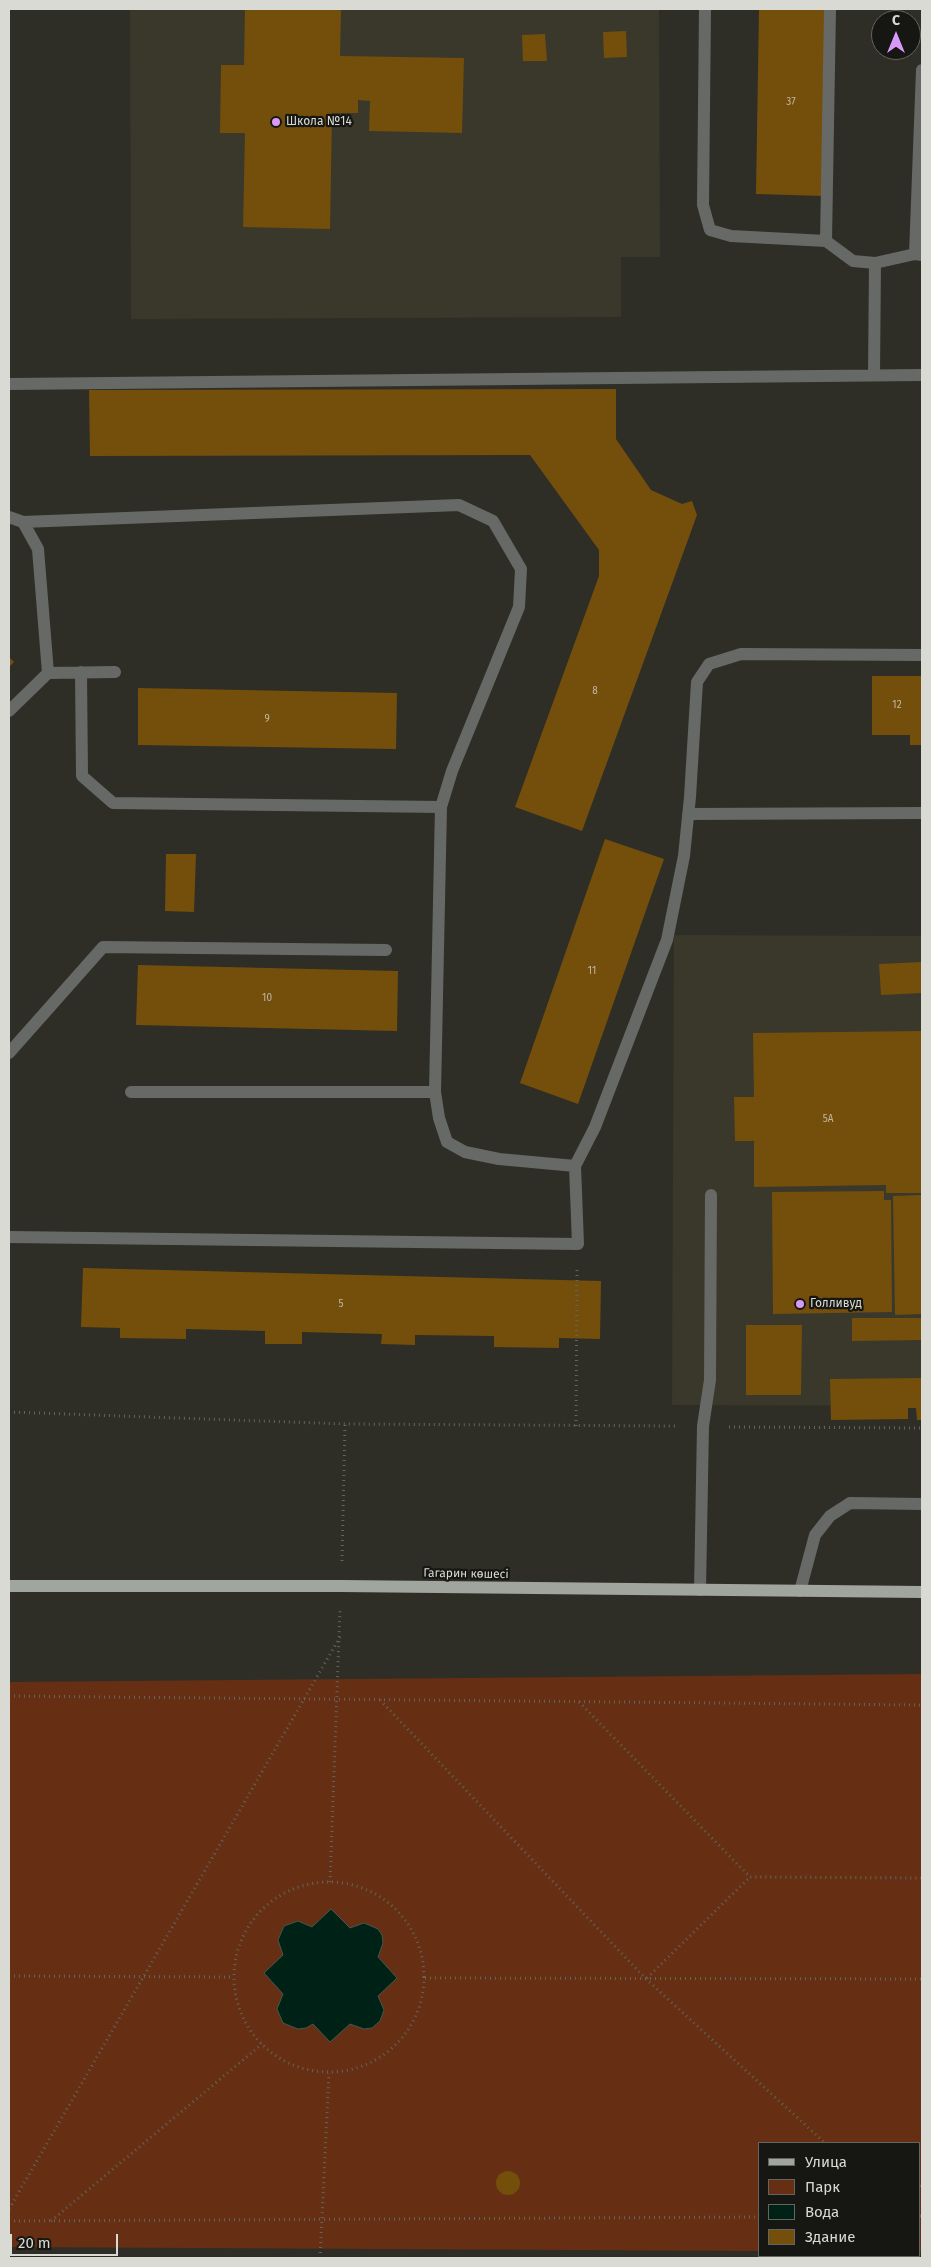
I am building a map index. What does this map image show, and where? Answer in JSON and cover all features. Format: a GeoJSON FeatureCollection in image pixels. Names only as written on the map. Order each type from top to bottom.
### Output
{"type":"FeatureCollection","features":[{"type":"Feature","properties":{"kind":"main road","name":"Гагарин көшесі"},"geometry":{"type":"LineString","coordinates":[[9,1586],[341,1586],[922,1592]]}},
{"type":"Feature","properties":{"kind":"street"},"geometry":{"type":"LineString","coordinates":[[705,9],[703,205],[710,230],[731,236],[826,240],[853,261],[875,263],[919,254],[922,70]]}},
{"type":"Feature","properties":{"kind":"street"},"geometry":{"type":"LineString","coordinates":[[826,240],[830,9]]}},
{"type":"Feature","properties":{"kind":"street"},"geometry":{"type":"LineString","coordinates":[[874,375],[875,263]]}},
{"type":"Feature","properties":{"kind":"street"},"geometry":{"type":"LineString","coordinates":[[9,384],[922,375]]}},
{"type":"Feature","properties":{"kind":"street"},"geometry":{"type":"LineString","coordinates":[[9,517],[23,522],[460,505],[493,520],[521,569],[519,608],[452,770],[441,807],[435,1092],[439,1118],[447,1142],[465,1152],[499,1159],[575,1166]]}},
{"type":"Feature","properties":{"kind":"street"},"geometry":{"type":"LineString","coordinates":[[23,522],[38,549],[48,673]]}},
{"type":"Feature","properties":{"kind":"street"},"geometry":{"type":"LineString","coordinates":[[9,1237],[578,1244],[575,1166],[595,1127],[667,940],[684,856],[697,682],[709,664],[741,654],[922,655]]}},
{"type":"Feature","properties":{"kind":"street"},"geometry":{"type":"LineString","coordinates":[[81,672],[82,776],[113,803],[441,807]]}},
{"type":"Feature","properties":{"kind":"street"},"geometry":{"type":"LineString","coordinates":[[9,710],[48,673],[114,672]]}},
{"type":"Feature","properties":{"kind":"street"},"geometry":{"type":"LineString","coordinates":[[688,814],[922,813]]}},
{"type":"Feature","properties":{"kind":"street"},"geometry":{"type":"LineString","coordinates":[[9,1053],[103,947],[386,950]]}},
{"type":"Feature","properties":{"kind":"street"},"geometry":{"type":"LineString","coordinates":[[131,1092],[435,1092]]}},
{"type":"Feature","properties":{"kind":"street"},"geometry":{"type":"LineString","coordinates":[[700,1590],[703,1426],[710,1380],[712,1195]]}},
{"type":"Feature","properties":{"kind":"street"},"geometry":{"type":"LineString","coordinates":[[800,1591],[815,1536],[830,1516],[850,1503],[922,1504]]}},
{"type":"Feature","properties":{"kind":"path"},"geometry":{"type":"LineString","coordinates":[[576,1426],[578,1244]]}},
{"type":"Feature","properties":{"kind":"path"},"geometry":{"type":"LineString","coordinates":[[9,1412],[346,1424],[922,1428]]}},
{"type":"Feature","properties":{"kind":"path"},"geometry":{"type":"LineString","coordinates":[[330,1882],[346,1424]]}},
{"type":"Feature","properties":{"kind":"path"},"geometry":{"type":"LineString","coordinates":[[9,2209],[340,1637]]}},
{"type":"Feature","properties":{"kind":"path"},"geometry":{"type":"LineString","coordinates":[[9,1696],[922,1705]]}},
{"type":"Feature","properties":{"kind":"path"},"geometry":{"type":"LineString","coordinates":[[379,1700],[646,1978],[824,2142]]}},
{"type":"Feature","properties":{"kind":"path"},"geometry":{"type":"LineString","coordinates":[[578,1702],[750,1877]]}},
{"type":"Feature","properties":{"kind":"path"},"geometry":{"type":"LineString","coordinates":[[646,1978],[750,1877],[922,1878]]}},
{"type":"Feature","properties":{"kind":"path"},"geometry":{"type":"LineString","coordinates":[[330,1882],[366,1890],[397,1910],[409,1925],[417,1941],[423,1959],[425,1978],[423,1996],[417,2014],[409,2031],[396,2045],[366,2066],[348,2071],[329,2073],[292,2065],[276,2056],[262,2044],[241,2013],[234,1977],[236,1958],[242,1941],[250,1924],[262,1910],[293,1889],[311,1884],[330,1882]]}},
{"type":"Feature","properties":{"kind":"path"},"geometry":{"type":"LineString","coordinates":[[9,1976],[234,1977]]}},
{"type":"Feature","properties":{"kind":"path"},"geometry":{"type":"LineString","coordinates":[[425,1978],[922,1979]]}},
{"type":"Feature","properties":{"kind":"path"},"geometry":{"type":"LineString","coordinates":[[50,2221],[262,2044]]}},
{"type":"Feature","properties":{"kind":"path"},"geometry":{"type":"LineString","coordinates":[[320,2258],[329,2073]]}},
{"type":"Feature","properties":{"kind":"path"},"geometry":{"type":"LineString","coordinates":[[9,2221],[758,2217]]}},
{"type":"Feature","properties":{"kind":"shaded area"},"geometry":{"type":"Polygon","coordinates":[[[130,9],[659,9],[660,257],[621,257],[621,317],[131,319],[130,9]]]}},
{"type":"Feature","properties":{"kind":"shaded area"},"geometry":{"type":"Polygon","coordinates":[[[674,935],[922,936],[922,1406],[672,1405],[674,935]]]}},
{"type":"Feature","properties":{"kind":"green space"},"geometry":{"type":"Polygon","coordinates":[[[922,1674],[922,2252],[921,2142],[758,2142],[758,2251],[9,2247],[9,1682],[922,1674]]]}},
{"type":"Feature","properties":{"kind":"water"},"geometry":{"type":"Polygon","coordinates":[[[331,1909],[350,1928],[364,1923],[378,1929],[382,1935],[383,1943],[378,1957],[397,1978],[378,1996],[384,2010],[380,2021],[372,2028],[364,2029],[350,2024],[330,2042],[313,2024],[306,2028],[298,2029],[283,2023],[277,2009],[283,1994],[264,1973],[283,1955],[278,1940],[284,1926],[298,1921],[312,1927],[331,1909]]]}},
{"type":"Feature","properties":{"kind":"building","name":"Школа №14"},"geometry":{"type":"Polygon","coordinates":[[[245,9],[341,9],[340,56],[464,58],[462,133],[369,131],[370,101],[358,100],[358,113],[332,113],[330,229],[243,227],[245,133],[220,133],[221,65],[244,65],[245,9]]]}},
{"type":"Feature","properties":{"kind":"building"},"geometry":{"type":"Polygon","coordinates":[[[759,9],[825,9],[823,196],[756,194],[759,9]]]}},
{"type":"Feature","properties":{"kind":"building"},"geometry":{"type":"Polygon","coordinates":[[[626,31],[627,57],[604,58],[603,32],[626,31]]]}},
{"type":"Feature","properties":{"kind":"building"},"geometry":{"type":"Polygon","coordinates":[[[545,34],[547,61],[523,61],[522,35],[545,34]]]}},
{"type":"Feature","properties":{"kind":"building"},"geometry":{"type":"Polygon","coordinates":[[[616,389],[616,439],[651,490],[682,504],[692,501],[697,515],[582,831],[515,807],[599,576],[599,550],[530,455],[90,456],[89,390],[616,389]]]}},
{"type":"Feature","properties":{"kind":"building"},"geometry":{"type":"Polygon","coordinates":[[[9,657],[14,662],[9,667],[9,657]]]}},
{"type":"Feature","properties":{"kind":"building"},"geometry":{"type":"Polygon","coordinates":[[[872,676],[922,676],[922,745],[910,745],[910,735],[872,735],[872,676]]]}},
{"type":"Feature","properties":{"kind":"building"},"geometry":{"type":"Polygon","coordinates":[[[138,688],[397,693],[396,749],[138,745],[138,688]]]}},
{"type":"Feature","properties":{"kind":"building"},"geometry":{"type":"Polygon","coordinates":[[[605,839],[664,859],[578,1104],[520,1083],[605,839]]]}},
{"type":"Feature","properties":{"kind":"building"},"geometry":{"type":"Polygon","coordinates":[[[166,854],[196,854],[194,912],[165,911],[166,854]]]}},
{"type":"Feature","properties":{"kind":"building"},"geometry":{"type":"Polygon","coordinates":[[[922,962],[922,993],[881,995],[879,964],[922,962]]]}},
{"type":"Feature","properties":{"kind":"building"},"geometry":{"type":"Polygon","coordinates":[[[138,965],[398,971],[397,1031],[136,1025],[138,965]]]}},
{"type":"Feature","properties":{"kind":"building"},"geometry":{"type":"Polygon","coordinates":[[[922,1031],[922,1193],[886,1193],[886,1185],[754,1187],[754,1141],[735,1141],[734,1097],[754,1097],[753,1033],[922,1031]]]}},
{"type":"Feature","properties":{"kind":"building"},"geometry":{"type":"Polygon","coordinates":[[[884,1191],[884,1200],[891,1200],[892,1312],[773,1314],[772,1192],[884,1191]]]}},
{"type":"Feature","properties":{"kind":"building"},"geometry":{"type":"Polygon","coordinates":[[[922,1195],[922,1314],[895,1315],[893,1196],[922,1195]]]}},
{"type":"Feature","properties":{"kind":"building"},"geometry":{"type":"Polygon","coordinates":[[[83,1268],[601,1281],[600,1339],[559,1338],[559,1348],[494,1347],[494,1336],[415,1335],[415,1345],[381,1344],[382,1334],[302,1332],[302,1344],[265,1344],[265,1331],[186,1329],[186,1339],[120,1338],[120,1328],[81,1327],[83,1268]]]}},
{"type":"Feature","properties":{"kind":"building"},"geometry":{"type":"Polygon","coordinates":[[[852,1318],[922,1318],[922,1340],[852,1341],[852,1318]]]}},
{"type":"Feature","properties":{"kind":"building"},"geometry":{"type":"Polygon","coordinates":[[[746,1325],[802,1325],[801,1395],[746,1395],[746,1325]]]}},
{"type":"Feature","properties":{"kind":"building"},"geometry":{"type":"Polygon","coordinates":[[[922,1378],[922,1420],[917,1420],[916,1408],[908,1408],[908,1419],[831,1420],[830,1379],[922,1378]]]}},
{"type":"Feature","properties":{"kind":"building"},"geometry":{"type":"Polygon","coordinates":[[[508,2171],[513,2172],[519,2178],[519,2188],[513,2194],[508,2195],[503,2194],[497,2188],[496,2183],[497,2178],[503,2172],[508,2171]]]}},
{"type":"Feature","properties":{"kind":"place","name":"Школа №14"},"geometry":{"type":"Point","coordinates":[276,122]}},
{"type":"Feature","properties":{"kind":"place","name":"Голливуд"},"geometry":{"type":"Point","coordinates":[800,1304]}}]}
